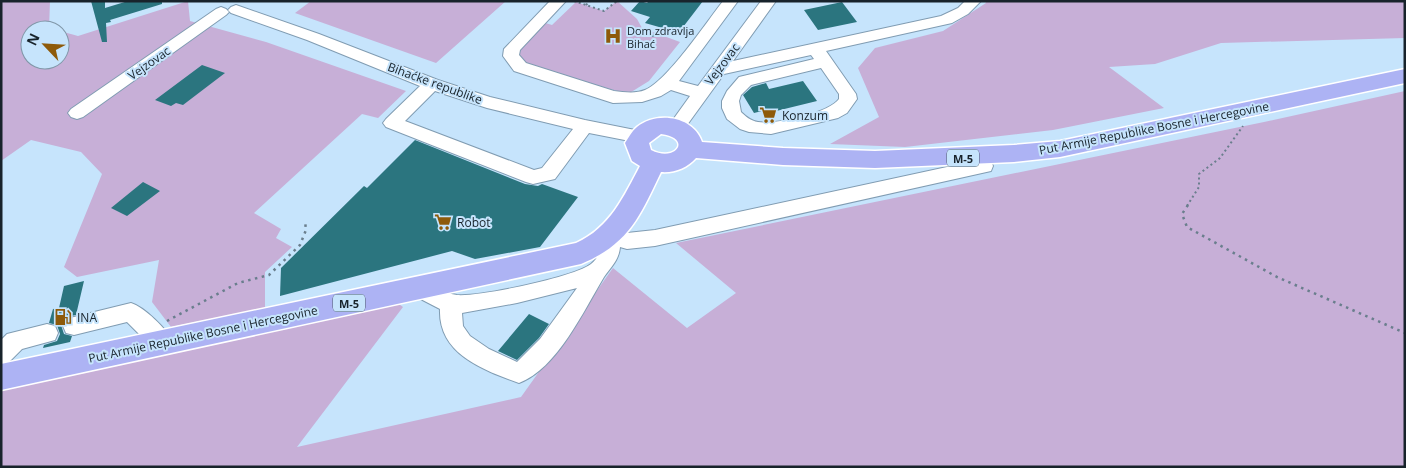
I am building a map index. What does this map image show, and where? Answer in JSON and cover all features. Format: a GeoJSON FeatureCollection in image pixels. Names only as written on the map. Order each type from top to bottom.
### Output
{"type":"FeatureCollection","features":[{"type":"Feature","properties":{"kind":"main road","name":"Put Armije Republike Bosne i Hercegovine"},"geometry":{"type":"LineString","coordinates":[[690,149],[835,159],[960,158],[1003,155],[1060,148],[1405,76]]}},
{"type":"Feature","properties":{"kind":"main road"},"geometry":{"type":"LineString","coordinates":[[668,126],[676,128],[689,136],[691,142],[690,149],[681,160],[664,164],[654,163],[641,155],[637,143],[640,137],[652,128],[668,126]]}},
{"type":"Feature","properties":{"kind":"main road","name":"Put Armije Republike Bosne i Hercegovine"},"geometry":{"type":"LineString","coordinates":[[1,377],[156,335],[418,288],[572,256],[595,246],[608,237],[626,214],[654,163]]}},
{"type":"Feature","properties":{"kind":"street"},"geometry":{"type":"LineString","coordinates":[[559,1],[512,49],[511,56],[520,67],[613,97],[626,99],[657,93],[668,83],[731,1]]}},
{"type":"Feature","properties":{"kind":"street","name":"Vejzovac"},"geometry":{"type":"LineString","coordinates":[[676,128],[768,1]]}},
{"type":"Feature","properties":{"kind":"street"},"geometry":{"type":"LineString","coordinates":[[820,55],[847,94],[848,99],[845,104],[835,113],[766,130],[748,126],[734,114],[730,105],[730,98],[738,86],[745,81],[820,55],[946,20],[962,11],[974,1]]}},
{"type":"Feature","properties":{"kind":"street","name":"Vejzovac"},"geometry":{"type":"LineString","coordinates":[[77,113],[227,5]]}},
{"type":"Feature","properties":{"kind":"street","name":"Bihaćke republike"},"geometry":{"type":"LineString","coordinates":[[227,5],[432,84],[506,107],[640,137]]}},
{"type":"Feature","properties":{"kind":"street"},"geometry":{"type":"LineString","coordinates":[[718,70],[820,55]]}},
{"type":"Feature","properties":{"kind":"street"},"geometry":{"type":"LineString","coordinates":[[668,83],[700,93]]}},
{"type":"Feature","properties":{"kind":"street"},"geometry":{"type":"LineString","coordinates":[[432,84],[392,123],[532,177],[548,174],[585,126]]}},
{"type":"Feature","properties":{"kind":"street"},"geometry":{"type":"LineString","coordinates":[[608,237],[627,241],[655,238],[984,166]]}},
{"type":"Feature","properties":{"kind":"street"},"geometry":{"type":"LineString","coordinates":[[418,288],[451,303],[471,304],[579,279],[596,272],[603,265],[610,251],[611,243],[608,237]]}},
{"type":"Feature","properties":{"kind":"street"},"geometry":{"type":"LineString","coordinates":[[451,303],[452,325],[456,335],[464,345],[519,373],[526,370],[538,358],[592,282],[596,272]]}},
{"type":"Feature","properties":{"kind":"street"},"geometry":{"type":"LineString","coordinates":[[74,326],[131,312],[156,335]]}},
{"type":"Feature","properties":{"kind":"street"},"geometry":{"type":"LineString","coordinates":[[1,355],[15,341],[47,333]]}},
{"type":"Feature","properties":{"kind":"path"},"geometry":{"type":"LineString","coordinates":[[574,1],[604,11],[617,1]]}},
{"type":"Feature","properties":{"kind":"path"},"geometry":{"type":"LineString","coordinates":[[586,5],[590,1]]}},
{"type":"Feature","properties":{"kind":"path"},"geometry":{"type":"LineString","coordinates":[[1232,113],[1244,124],[1215,165],[1199,174],[1200,187],[1182,214],[1187,228],[1277,277],[1405,333]]}},
{"type":"Feature","properties":{"kind":"path"},"geometry":{"type":"LineString","coordinates":[[156,335],[238,283],[269,274],[300,245],[306,230],[305,221]]}},
{"type":"Feature","properties":{"kind":"shaded area"},"geometry":{"type":"Polygon","coordinates":[[[1,1],[50,1],[49,20],[20,20],[20,70],[70,70],[70,34],[78,36],[188,1],[190,21],[266,42],[406,91],[378,118],[362,114],[254,213],[281,229],[276,238],[292,247],[265,272],[265,308],[171,327],[152,302],[159,260],[77,277],[64,267],[102,174],[81,152],[31,140],[1,161],[1,1]]]}},
{"type":"Feature","properties":{"kind":"shaded area"},"geometry":{"type":"Polygon","coordinates":[[[311,1],[506,1],[436,63],[295,13],[311,1]]]}},
{"type":"Feature","properties":{"kind":"shaded area"},"geometry":{"type":"Polygon","coordinates":[[[617,1],[637,19],[642,28],[680,42],[649,81],[628,94],[514,62],[512,49],[539,21],[552,25],[576,2],[604,11],[617,1]]]}},
{"type":"Feature","properties":{"kind":"shaded area"},"geometry":{"type":"Polygon","coordinates":[[[985,1],[1405,1],[1405,38],[1221,43],[1155,64],[1109,67],[1164,108],[1053,130],[905,147],[830,144],[879,117],[858,68],[875,48],[943,31],[986,3],[985,1]]]}},
{"type":"Feature","properties":{"kind":"shaded area"},"geometry":{"type":"Polygon","coordinates":[[[1405,91],[1405,467],[1,467],[1,387],[396,302],[403,307],[297,447],[521,397],[613,268],[687,328],[736,293],[676,243],[1264,122],[1405,91]]]}},
{"type":"Feature","properties":{"kind":"building"},"geometry":{"type":"Polygon","coordinates":[[[91,1],[105,1],[105,8],[128,1],[162,1],[162,4],[110,20],[111,22],[106,23],[107,42],[102,42],[91,1]]]}},
{"type":"Feature","properties":{"kind":"building"},"geometry":{"type":"Polygon","coordinates":[[[640,1],[647,3],[649,1],[703,1],[680,31],[651,37],[659,27],[645,23],[650,17],[631,11],[640,1]]]}},
{"type":"Feature","properties":{"kind":"building"},"geometry":{"type":"Polygon","coordinates":[[[842,2],[857,22],[818,30],[804,10],[842,2]]]}},
{"type":"Feature","properties":{"kind":"building"},"geometry":{"type":"Polygon","coordinates":[[[202,65],[225,73],[183,105],[176,103],[171,106],[155,100],[202,65]]]}},
{"type":"Feature","properties":{"kind":"building"},"geometry":{"type":"Polygon","coordinates":[[[803,81],[817,101],[768,113],[766,110],[754,113],[743,95],[752,87],[766,83],[769,89],[803,81]]]}},
{"type":"Feature","properties":{"kind":"building","name":"Robot"},"geometry":{"type":"Polygon","coordinates":[[[415,140],[525,184],[538,186],[542,184],[578,197],[540,247],[475,259],[452,251],[280,296],[281,268],[364,186],[367,188],[415,140]]]}},
{"type":"Feature","properties":{"kind":"building"},"geometry":{"type":"Polygon","coordinates":[[[143,182],[160,191],[127,216],[111,208],[143,182]]]}},
{"type":"Feature","properties":{"kind":"building","name":"INA"},"geometry":{"type":"Polygon","coordinates":[[[84,281],[76,315],[66,317],[61,325],[64,334],[72,336],[70,342],[43,348],[44,345],[57,341],[60,334],[57,325],[49,323],[53,309],[59,308],[64,286],[84,281]]]}},
{"type":"Feature","properties":{"kind":"building"},"geometry":{"type":"Polygon","coordinates":[[[529,314],[549,324],[539,338],[517,360],[498,351],[529,314]]]}},
{"type":"Feature","properties":{"kind":"place","name":"Dom zdravlja Bihać"},"geometry":{"type":"Point","coordinates":[613,36]}},
{"type":"Feature","properties":{"kind":"place","name":"Konzum"},"geometry":{"type":"Point","coordinates":[768,115]}},
{"type":"Feature","properties":{"kind":"place","name":"Robot"},"geometry":{"type":"Point","coordinates":[443,222]}},
{"type":"Feature","properties":{"kind":"place","name":"INA"},"geometry":{"type":"Point","coordinates":[63,317]}}]}
